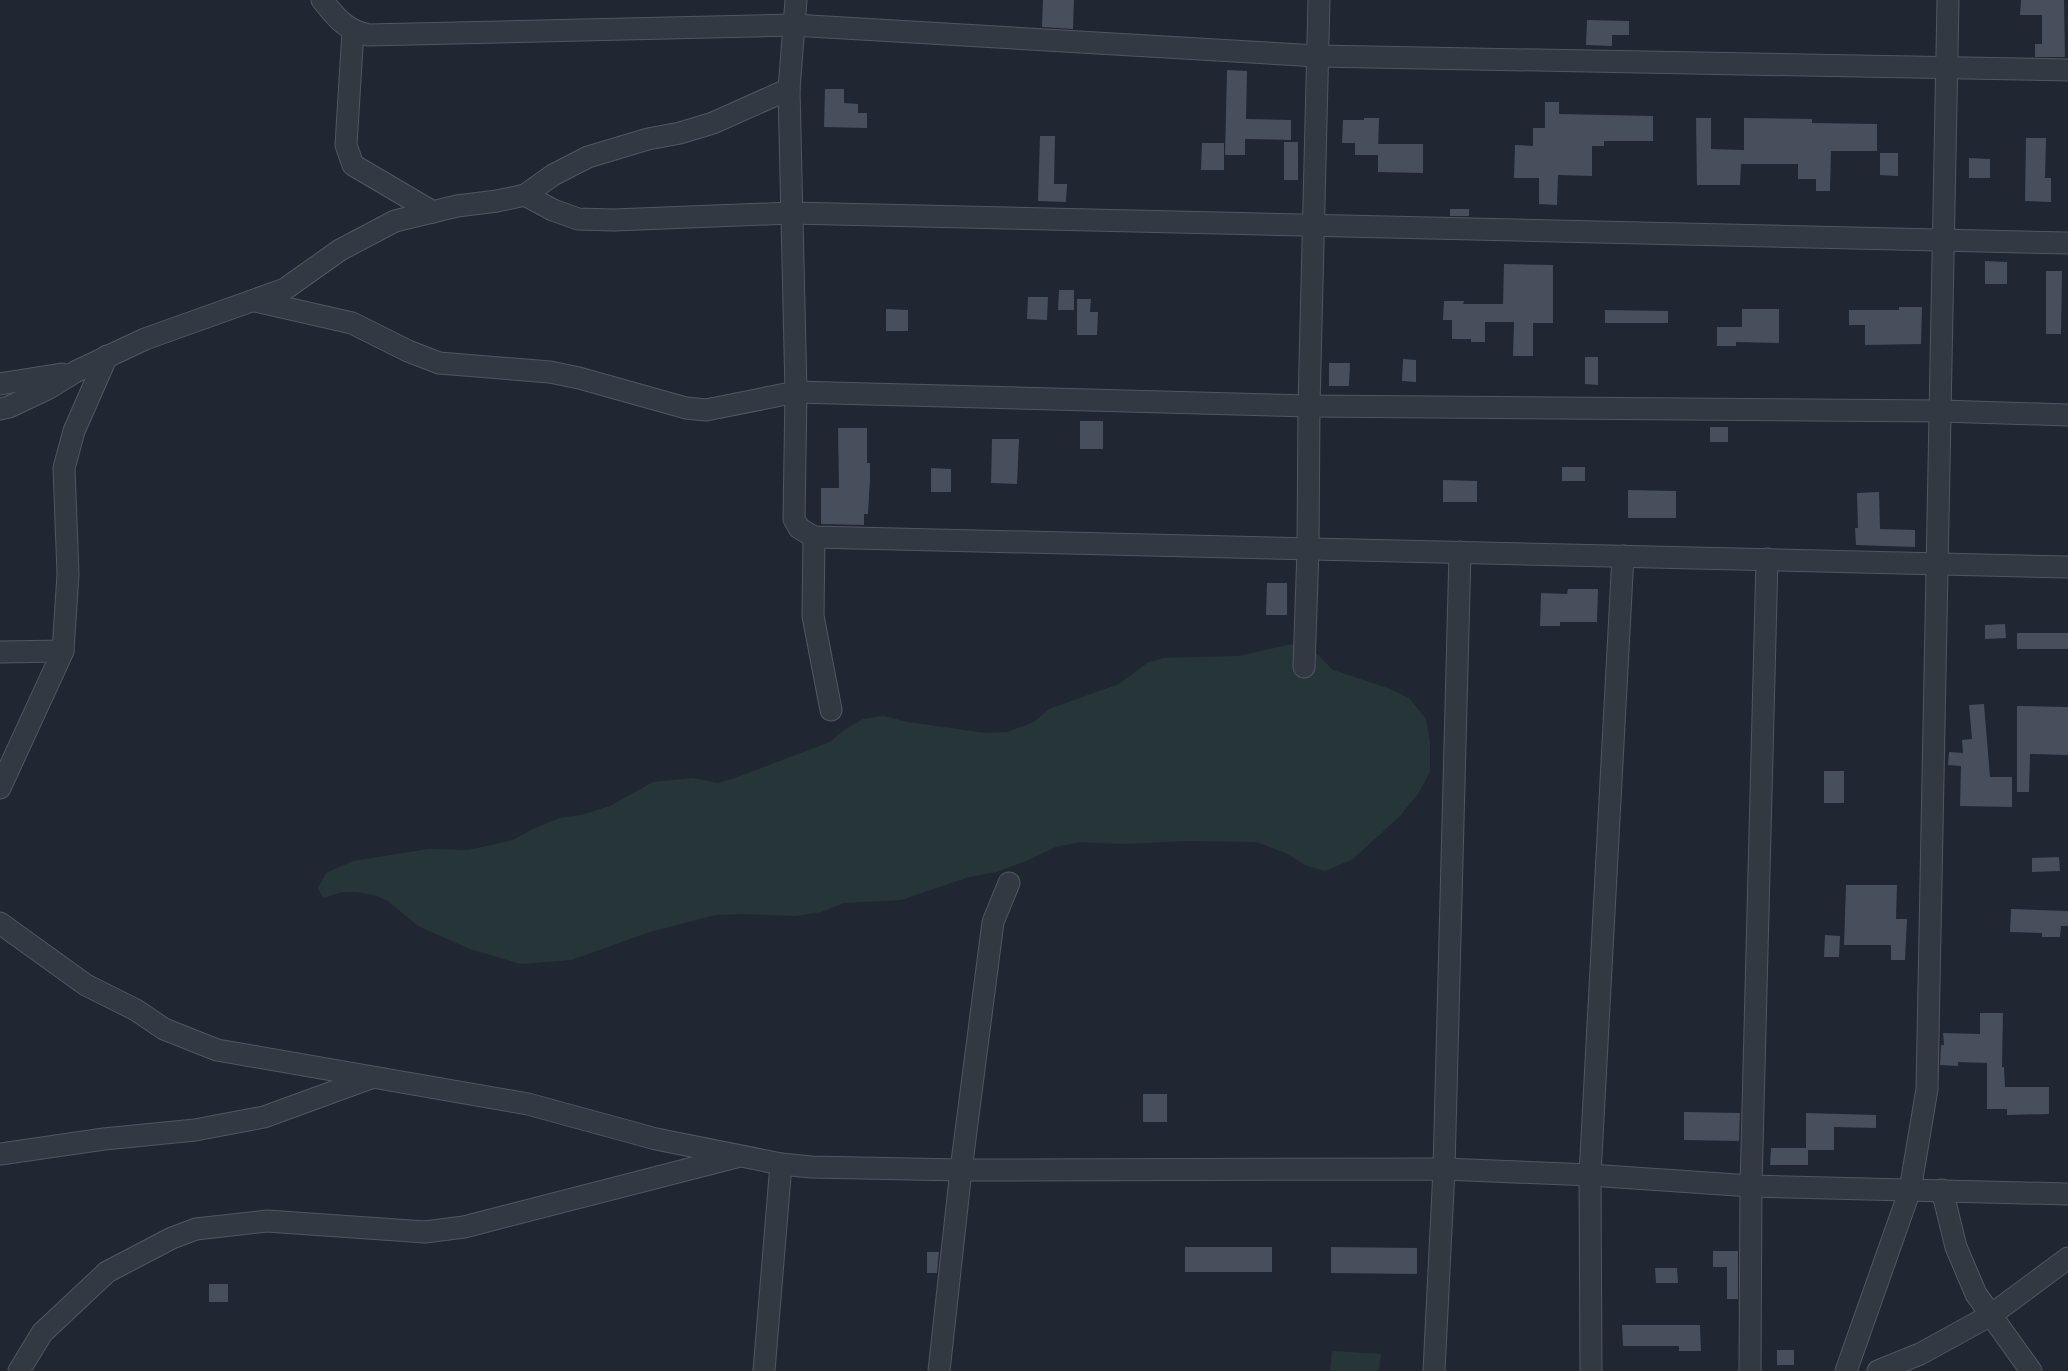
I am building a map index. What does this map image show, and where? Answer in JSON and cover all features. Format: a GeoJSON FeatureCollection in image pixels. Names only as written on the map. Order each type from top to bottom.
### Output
{"type":"FeatureCollection","features":[{"type":"Feature","properties":{"kind":"street"},"geometry":{"type":"LineString","coordinates":[[322,0],[342,23],[353,31],[368,35],[793,25],[1318,56],[2068,70]]}},
{"type":"Feature","properties":{"kind":"street"},"geometry":{"type":"LineString","coordinates":[[796,0],[789,89],[796,392],[794,519],[799,528],[814,537],[2068,567]]}},
{"type":"Feature","properties":{"kind":"street"},"geometry":{"type":"LineString","coordinates":[[1304,667],[1318,0]]}},
{"type":"Feature","properties":{"kind":"street"},"geometry":{"type":"LineString","coordinates":[[1846,1371],[1910,1190],[1928,1089],[1948,0]]}},
{"type":"Feature","properties":{"kind":"street"},"geometry":{"type":"LineString","coordinates":[[353,31],[346,145],[348,155],[353,165],[433,212]]}},
{"type":"Feature","properties":{"kind":"street"},"geometry":{"type":"LineString","coordinates":[[0,409],[49,388],[75,372],[145,339],[285,290],[340,250],[395,221],[525,195],[554,175],[588,157],[713,123],[789,89]]}},
{"type":"Feature","properties":{"kind":"street"},"geometry":{"type":"LineString","coordinates":[[525,195],[578,219],[614,220],[791,213],[2068,243]]}},
{"type":"Feature","properties":{"kind":"street"},"geometry":{"type":"LineString","coordinates":[[255,301],[352,323],[408,351],[439,363],[550,372],[686,408],[706,410],[796,392],[1309,406],[1941,411],[2068,415]]}},
{"type":"Feature","properties":{"kind":"street"},"geometry":{"type":"LineString","coordinates":[[0,788],[63,651],[68,574],[64,468],[74,431],[107,356]]}},
{"type":"Feature","properties":{"kind":"street"},"geometry":{"type":"LineString","coordinates":[[0,384],[75,372]]}},
{"type":"Feature","properties":{"kind":"street"},"geometry":{"type":"LineString","coordinates":[[814,537],[813,616],[831,710]]}},
{"type":"Feature","properties":{"kind":"street"},"geometry":{"type":"LineString","coordinates":[[1434,1371],[1444,1169],[1460,552]]}},
{"type":"Feature","properties":{"kind":"street"},"geometry":{"type":"LineString","coordinates":[[1591,1371],[1590,1174],[1623,556]]}},
{"type":"Feature","properties":{"kind":"street"},"geometry":{"type":"LineString","coordinates":[[1750,1371],[1752,1186],[1767,560]]}},
{"type":"Feature","properties":{"kind":"street"},"geometry":{"type":"LineString","coordinates":[[0,651],[63,651]]}},
{"type":"Feature","properties":{"kind":"street"},"geometry":{"type":"LineString","coordinates":[[939,1371],[961,1170],[993,922],[1001,899],[1010,883]]}},
{"type":"Feature","properties":{"kind":"street"},"geometry":{"type":"LineString","coordinates":[[0,923],[26,944],[86,985],[136,1010],[164,1029],[217,1050],[528,1104],[656,1139],[781,1164],[811,1167],[961,1170],[1444,1169],[1590,1174],[1752,1186],[2068,1194]]}},
{"type":"Feature","properties":{"kind":"street"},"geometry":{"type":"LineString","coordinates":[[0,1154],[104,1139],[195,1130],[264,1117],[374,1077]]}},
{"type":"Feature","properties":{"kind":"street"},"geometry":{"type":"LineString","coordinates":[[20,1371],[42,1333],[106,1272],[172,1238],[196,1229],[267,1221],[425,1232],[508,1216],[742,1156]]}},
{"type":"Feature","properties":{"kind":"street"},"geometry":{"type":"LineString","coordinates":[[764,1371],[781,1164]]}},
{"type":"Feature","properties":{"kind":"street"},"geometry":{"type":"LineString","coordinates":[[1942,1191],[1956,1247],[1976,1294],[2031,1371]]}},
{"type":"Feature","properties":{"kind":"street"},"geometry":{"type":"LineString","coordinates":[[1878,1371],[1920,1354],[1991,1315],[2068,1258]]}},
{"type":"Feature","properties":{"kind":"shaded area"},"geometry":{"type":"Polygon","coordinates":[[[1292,644],[1318,655],[1333,670],[1390,689],[1410,699],[1426,719],[1430,742],[1430,772],[1418,794],[1399,817],[1353,859],[1325,871],[1305,865],[1286,853],[1256,842],[1186,841],[1123,844],[1080,842],[1056,847],[996,872],[969,877],[901,900],[844,903],[821,912],[796,916],[715,915],[650,932],[571,960],[521,964],[470,949],[418,926],[388,901],[377,896],[341,892],[323,898],[318,888],[326,873],[353,861],[429,849],[468,850],[513,840],[560,818],[581,815],[610,806],[653,782],[692,778],[718,783],[735,778],[830,742],[844,730],[863,719],[883,716],[908,722],[985,733],[1007,732],[1034,722],[1049,709],[1119,684],[1147,663],[1163,658],[1239,656],[1292,644]]]}},
{"type":"Feature","properties":{"kind":"shaded area"},"geometry":{"type":"Polygon","coordinates":[[[1332,1351],[1381,1354],[1379,1371],[1330,1371],[1332,1351]]]}},
{"type":"Feature","properties":{"kind":"building"},"geometry":{"type":"Polygon","coordinates":[[[1043,0],[1074,0],[1073,29],[1042,27],[1043,0]]]}},
{"type":"Feature","properties":{"kind":"building"},"geometry":{"type":"Polygon","coordinates":[[[2021,0],[2064,0],[2065,57],[2035,57],[2035,44],[2042,44],[2042,15],[2020,15],[2021,0]]]}},
{"type":"Feature","properties":{"kind":"building"},"geometry":{"type":"Polygon","coordinates":[[[1587,20],[1629,21],[1629,35],[1612,35],[1612,46],[1586,45],[1587,20]]]}},
{"type":"Feature","properties":{"kind":"building"},"geometry":{"type":"Polygon","coordinates":[[[1227,70],[1247,71],[1246,119],[1291,120],[1291,140],[1245,139],[1245,155],[1225,155],[1227,70]]]}},
{"type":"Feature","properties":{"kind":"building"},"geometry":{"type":"Polygon","coordinates":[[[825,89],[844,89],[844,103],[858,104],[858,113],[867,113],[867,128],[824,127],[825,89]]]}},
{"type":"Feature","properties":{"kind":"building"},"geometry":{"type":"Polygon","coordinates":[[[1545,102],[1559,102],[1559,114],[1653,116],[1653,141],[1604,141],[1604,146],[1592,146],[1592,176],[1558,175],[1557,205],[1539,204],[1539,178],[1514,178],[1515,145],[1533,146],[1533,128],[1545,128],[1545,102]]]}},
{"type":"Feature","properties":{"kind":"building"},"geometry":{"type":"Polygon","coordinates":[[[1364,118],[1379,118],[1378,155],[1355,155],[1355,143],[1342,143],[1343,120],[1364,120],[1364,118]]]}},
{"type":"Feature","properties":{"kind":"building"},"geometry":{"type":"Polygon","coordinates":[[[1696,118],[1711,118],[1711,149],[1744,150],[1744,118],[1812,119],[1812,123],[1877,124],[1877,151],[1831,151],[1830,191],[1816,191],[1816,179],[1798,179],[1798,164],[1741,164],[1740,185],[1697,185],[1696,118]]]}},
{"type":"Feature","properties":{"kind":"building"},"geometry":{"type":"Polygon","coordinates":[[[1040,136],[1055,136],[1054,184],[1067,184],[1066,202],[1038,201],[1040,136]]]}},
{"type":"Feature","properties":{"kind":"building"},"geometry":{"type":"Polygon","coordinates":[[[2026,138],[2046,138],[2045,178],[2051,178],[2051,202],[2025,201],[2026,138]]]}},
{"type":"Feature","properties":{"kind":"building"},"geometry":{"type":"Polygon","coordinates":[[[1284,142],[1298,142],[1298,180],[1284,180],[1284,142]]]}},
{"type":"Feature","properties":{"kind":"building"},"geometry":{"type":"Polygon","coordinates":[[[1202,143],[1224,143],[1224,170],[1201,170],[1202,143]]]}},
{"type":"Feature","properties":{"kind":"building"},"geometry":{"type":"Polygon","coordinates":[[[1378,144],[1423,144],[1423,173],[1378,172],[1378,144]]]}},
{"type":"Feature","properties":{"kind":"building"},"geometry":{"type":"Polygon","coordinates":[[[1880,153],[1898,153],[1898,176],[1880,175],[1880,153]]]}},
{"type":"Feature","properties":{"kind":"building"},"geometry":{"type":"Polygon","coordinates":[[[1969,158],[1990,159],[1990,178],[1969,178],[1969,158]]]}},
{"type":"Feature","properties":{"kind":"building"},"geometry":{"type":"Polygon","coordinates":[[[1450,209],[1469,209],[1469,216],[1450,216],[1450,209]]]}},
{"type":"Feature","properties":{"kind":"building"},"geometry":{"type":"Polygon","coordinates":[[[1985,261],[2007,262],[2007,284],[1985,284],[1985,261]]]}},
{"type":"Feature","properties":{"kind":"building"},"geometry":{"type":"Polygon","coordinates":[[[1504,264],[1553,265],[1553,323],[1533,323],[1533,356],[1513,356],[1514,322],[1485,322],[1485,342],[1471,342],[1471,339],[1452,339],[1452,320],[1443,320],[1444,301],[1464,301],[1463,304],[1503,304],[1504,264]]]}},
{"type":"Feature","properties":{"kind":"building"},"geometry":{"type":"Polygon","coordinates":[[[2046,271],[2062,271],[2061,334],[2046,334],[2046,271]]]}},
{"type":"Feature","properties":{"kind":"building"},"geometry":{"type":"Polygon","coordinates":[[[1059,290],[1074,290],[1074,310],[1058,310],[1059,290]]]}},
{"type":"Feature","properties":{"kind":"building"},"geometry":{"type":"Polygon","coordinates":[[[1028,297],[1048,297],[1047,320],[1027,319],[1028,297]]]}},
{"type":"Feature","properties":{"kind":"building"},"geometry":{"type":"Polygon","coordinates":[[[1077,299],[1091,299],[1090,312],[1098,312],[1097,335],[1077,335],[1077,299]]]}},
{"type":"Feature","properties":{"kind":"building"},"geometry":{"type":"Polygon","coordinates":[[[1899,307],[1922,307],[1921,344],[1865,345],[1865,325],[1849,325],[1849,310],[1899,310],[1899,307]]]}},
{"type":"Feature","properties":{"kind":"building"},"geometry":{"type":"Polygon","coordinates":[[[886,309],[908,310],[908,331],[886,331],[886,309]]]}},
{"type":"Feature","properties":{"kind":"building"},"geometry":{"type":"Polygon","coordinates":[[[1742,309],[1779,309],[1779,343],[1736,342],[1736,346],[1717,346],[1717,327],[1742,327],[1742,309]]]}},
{"type":"Feature","properties":{"kind":"building"},"geometry":{"type":"Polygon","coordinates":[[[1605,310],[1668,311],[1668,323],[1605,323],[1605,310]]]}},
{"type":"Feature","properties":{"kind":"building"},"geometry":{"type":"Polygon","coordinates":[[[1585,357],[1598,357],[1598,385],[1585,384],[1585,357]]]}},
{"type":"Feature","properties":{"kind":"building"},"geometry":{"type":"Polygon","coordinates":[[[1403,359],[1416,360],[1416,382],[1402,381],[1403,359]]]}},
{"type":"Feature","properties":{"kind":"building"},"geometry":{"type":"Polygon","coordinates":[[[1329,363],[1350,363],[1349,386],[1329,386],[1329,363]]]}},
{"type":"Feature","properties":{"kind":"building"},"geometry":{"type":"Polygon","coordinates":[[[1080,421],[1103,421],[1103,449],[1080,449],[1080,421]]]}},
{"type":"Feature","properties":{"kind":"building"},"geometry":{"type":"Polygon","coordinates":[[[1710,427],[1728,427],[1728,442],[1710,442],[1710,427]]]}},
{"type":"Feature","properties":{"kind":"building"},"geometry":{"type":"Polygon","coordinates":[[[838,428],[867,428],[867,463],[870,463],[870,479],[868,514],[864,514],[864,525],[821,524],[821,488],[839,488],[838,428]]]}},
{"type":"Feature","properties":{"kind":"building"},"geometry":{"type":"Polygon","coordinates":[[[992,439],[1019,439],[1017,484],[991,483],[992,439]]]}},
{"type":"Feature","properties":{"kind":"building"},"geometry":{"type":"Polygon","coordinates":[[[1562,467],[1585,467],[1585,481],[1562,481],[1562,467]]]}},
{"type":"Feature","properties":{"kind":"building"},"geometry":{"type":"Polygon","coordinates":[[[931,468],[951,469],[951,492],[931,492],[931,468]]]}},
{"type":"Feature","properties":{"kind":"building"},"geometry":{"type":"Polygon","coordinates":[[[1443,480],[1477,481],[1477,502],[1443,502],[1443,480]]]}},
{"type":"Feature","properties":{"kind":"building"},"geometry":{"type":"Polygon","coordinates":[[[1628,490],[1676,491],[1676,518],[1628,518],[1628,490]]]}},
{"type":"Feature","properties":{"kind":"building"},"geometry":{"type":"Polygon","coordinates":[[[1879,492],[1880,529],[1915,530],[1915,547],[1856,545],[1857,493],[1879,492]]]}},
{"type":"Feature","properties":{"kind":"building"},"geometry":{"type":"Polygon","coordinates":[[[1267,583],[1287,583],[1287,615],[1266,615],[1267,583]]]}},
{"type":"Feature","properties":{"kind":"building"},"geometry":{"type":"Polygon","coordinates":[[[1568,589],[1598,589],[1597,622],[1560,622],[1560,626],[1540,626],[1541,593],[1567,594],[1568,589]]]}},
{"type":"Feature","properties":{"kind":"building"},"geometry":{"type":"Polygon","coordinates":[[[2005,624],[2006,638],[1985,639],[1985,625],[2005,624]]]}},
{"type":"Feature","properties":{"kind":"building"},"geometry":{"type":"Polygon","coordinates":[[[2017,633],[2068,633],[2068,649],[2017,649],[2017,633]]]}},
{"type":"Feature","properties":{"kind":"building"},"geometry":{"type":"Polygon","coordinates":[[[1984,704],[1990,777],[2012,777],[2012,807],[1960,806],[1961,766],[1948,765],[1949,752],[1963,753],[1962,740],[1972,739],[1969,705],[1984,704]]]}},
{"type":"Feature","properties":{"kind":"building"},"geometry":{"type":"Polygon","coordinates":[[[2017,706],[2068,707],[2068,755],[2030,754],[2029,792],[2017,792],[2017,706]]]}},
{"type":"Feature","properties":{"kind":"building"},"geometry":{"type":"Polygon","coordinates":[[[1824,771],[1844,771],[1844,803],[1824,803],[1824,771]]]}},
{"type":"Feature","properties":{"kind":"building"},"geometry":{"type":"Polygon","coordinates":[[[2059,857],[2060,871],[2032,872],[2032,858],[2059,857]]]}},
{"type":"Feature","properties":{"kind":"building"},"geometry":{"type":"Polygon","coordinates":[[[1846,885],[1897,885],[1896,919],[1907,919],[1905,960],[1891,960],[1891,945],[1844,945],[1846,885]]]}},
{"type":"Feature","properties":{"kind":"building"},"geometry":{"type":"Polygon","coordinates":[[[2011,909],[2068,911],[2068,926],[2061,926],[2060,937],[2042,937],[2042,933],[2010,932],[2011,909]]]}},
{"type":"Feature","properties":{"kind":"building"},"geometry":{"type":"Polygon","coordinates":[[[1825,935],[1840,936],[1839,957],[1824,957],[1825,935]]]}},
{"type":"Feature","properties":{"kind":"building"},"geometry":{"type":"Polygon","coordinates":[[[1980,1013],[2003,1013],[2002,1067],[2004,1067],[2005,1087],[2049,1087],[2049,1114],[2007,1115],[2007,1109],[1987,1109],[1987,1063],[1958,1062],[1958,1066],[1940,1065],[1941,1045],[1944,1045],[1943,1033],[1980,1034],[1980,1013]]]}},
{"type":"Feature","properties":{"kind":"building"},"geometry":{"type":"Polygon","coordinates":[[[1143,1094],[1167,1094],[1167,1122],[1143,1122],[1143,1094]]]}},
{"type":"Feature","properties":{"kind":"building"},"geometry":{"type":"Polygon","coordinates":[[[1684,1112],[1740,1113],[1739,1141],[1684,1140],[1684,1112]]]}},
{"type":"Feature","properties":{"kind":"building"},"geometry":{"type":"Polygon","coordinates":[[[1806,1113],[1876,1115],[1876,1128],[1834,1127],[1834,1150],[1808,1150],[1808,1165],[1770,1165],[1771,1148],[1806,1148],[1806,1113]]]}},
{"type":"Feature","properties":{"kind":"building"},"geometry":{"type":"Polygon","coordinates":[[[1185,1247],[1272,1247],[1272,1272],[1185,1272],[1185,1247]]]}},
{"type":"Feature","properties":{"kind":"building"},"geometry":{"type":"Polygon","coordinates":[[[1331,1247],[1417,1248],[1417,1274],[1331,1273],[1331,1247]]]}},
{"type":"Feature","properties":{"kind":"building"},"geometry":{"type":"Polygon","coordinates":[[[1713,1251],[1738,1251],[1738,1299],[1727,1299],[1727,1267],[1713,1267],[1713,1251]]]}},
{"type":"Feature","properties":{"kind":"building"},"geometry":{"type":"Polygon","coordinates":[[[927,1252],[939,1252],[937,1273],[927,1273],[927,1252]]]}},
{"type":"Feature","properties":{"kind":"building"},"geometry":{"type":"Polygon","coordinates":[[[1655,1268],[1677,1268],[1678,1283],[1656,1283],[1655,1268]]]}},
{"type":"Feature","properties":{"kind":"building"},"geometry":{"type":"Polygon","coordinates":[[[209,1284],[228,1284],[228,1302],[209,1302],[209,1284]]]}},
{"type":"Feature","properties":{"kind":"building"},"geometry":{"type":"Polygon","coordinates":[[[1622,1325],[1700,1325],[1701,1351],[1679,1351],[1679,1346],[1623,1346],[1622,1325]]]}},
{"type":"Feature","properties":{"kind":"building"},"geometry":{"type":"Polygon","coordinates":[[[1777,1350],[1794,1350],[1794,1365],[1777,1365],[1777,1350]]]}}]}
